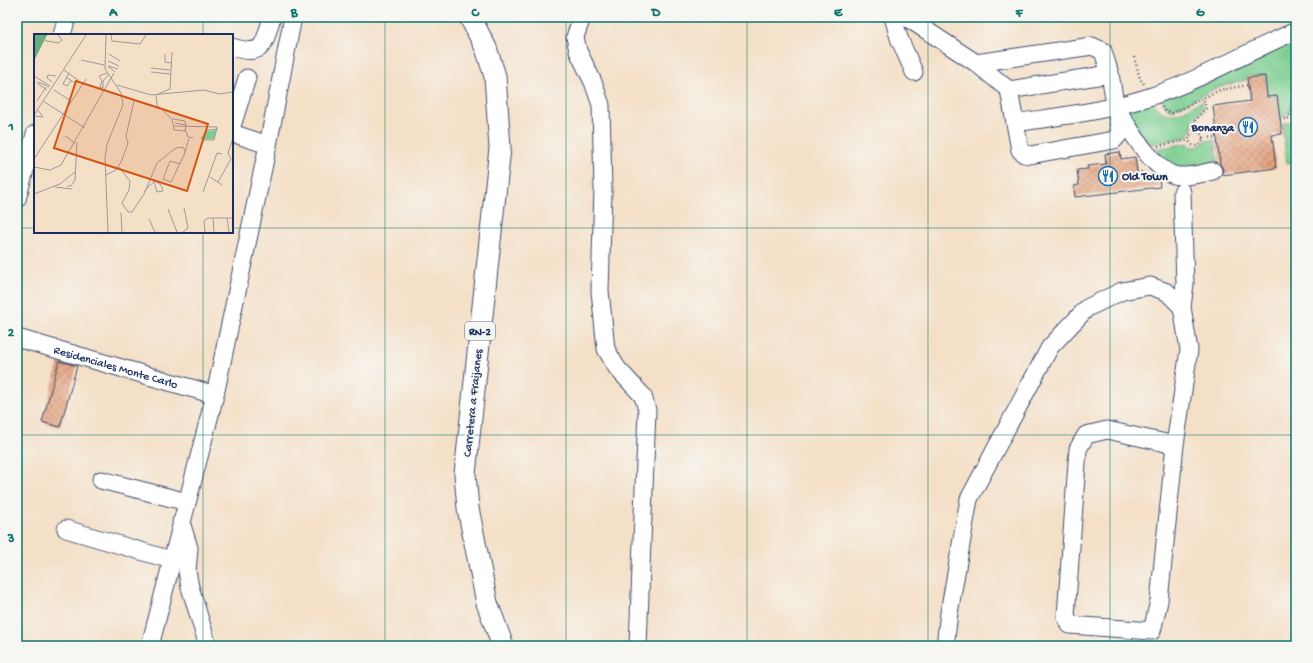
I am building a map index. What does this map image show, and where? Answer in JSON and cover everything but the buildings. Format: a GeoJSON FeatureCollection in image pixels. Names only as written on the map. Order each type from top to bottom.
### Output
{"type":"FeatureCollection","features":[{"type":"Feature","properties":{"kind":"main road","name":"Carretera a Fraijanes"},"geometry":{"type":"LineString","coordinates":[[470,17],[486,48],[495,76],[500,148],[465,474],[468,508],[487,603],[503,646]]}},
{"type":"Feature","properties":{"kind":"street"},"geometry":{"type":"LineString","coordinates":[[62,34],[68,17]]}},
{"type":"Feature","properties":{"kind":"street"},"geometry":{"type":"LineString","coordinates":[[233,47],[247,52],[256,51],[262,45],[272,17]]}},
{"type":"Feature","properties":{"kind":"street"},"geometry":{"type":"LineString","coordinates":[[150,646],[215,395],[268,145],[293,17]]}},
{"type":"Feature","properties":{"kind":"street"},"geometry":{"type":"LineString","coordinates":[[582,17],[575,37],[578,51],[593,82],[601,105],[603,190],[600,291],[606,349],[618,368],[643,396],[647,410],[638,646]]}},
{"type":"Feature","properties":{"kind":"street"},"geometry":{"type":"LineString","coordinates":[[893,17],[899,38],[914,72]]}},
{"type":"Feature","properties":{"kind":"street"},"geometry":{"type":"LineString","coordinates":[[906,17],[976,63],[1009,90],[1020,150],[1024,154],[1030,156],[1114,140],[1120,132],[1110,74],[1103,52],[1092,46],[976,63]]}},
{"type":"Feature","properties":{"kind":"street"},"geometry":{"type":"LineString","coordinates":[[1015,123],[1116,107],[1154,96],[1296,31]]}},
{"type":"Feature","properties":{"kind":"street"},"geometry":{"type":"LineString","coordinates":[[1009,90],[1110,74]]}},
{"type":"Feature","properties":{"kind":"street"},"geometry":{"type":"LineString","coordinates":[[233,123],[247,78]]}},
{"type":"Feature","properties":{"kind":"street"},"geometry":{"type":"LineString","coordinates":[[1116,107],[1143,148],[1158,165],[1170,173],[1178,176],[1213,171]]}},
{"type":"Feature","properties":{"kind":"street"},"geometry":{"type":"LineString","coordinates":[[233,133],[268,145]]}},
{"type":"Feature","properties":{"kind":"street"},"geometry":{"type":"LineString","coordinates":[[17,196],[34,137]]}},
{"type":"Feature","properties":{"kind":"street"},"geometry":{"type":"LineString","coordinates":[[1175,445],[1107,430],[1086,435],[1078,449],[1066,616],[1070,625],[1150,638],[1159,601],[1175,445],[1189,350],[1182,307],[1185,284],[1182,192]]}},
{"type":"Feature","properties":{"kind":"street"},"geometry":{"type":"LineString","coordinates":[[945,646],[949,613],[969,499],[1050,347],[1087,308],[1122,291],[1150,286],[1167,292],[1182,307]]}},
{"type":"Feature","properties":{"kind":"street","name":"Residenciales Monte Carlo"},"geometry":{"type":"LineString","coordinates":[[17,338],[215,395]]}},
{"type":"Feature","properties":{"kind":"street"},"geometry":{"type":"LineString","coordinates":[[101,480],[187,502]]}},
{"type":"Feature","properties":{"kind":"street"},"geometry":{"type":"LineString","coordinates":[[182,522],[189,548],[187,571],[190,587],[208,646]]}},
{"type":"Feature","properties":{"kind":"street"},"geometry":{"type":"LineString","coordinates":[[66,529],[172,560]]}},
{"type":"Feature","properties":{"kind":"path"},"geometry":{"type":"LineString","coordinates":[[1134,57],[1140,79],[1165,111],[1172,113],[1220,90],[1248,85]]}},
{"type":"Feature","properties":{"kind":"path"},"geometry":{"type":"LineString","coordinates":[[1280,120],[1289,118],[1296,93]]}},
{"type":"Feature","properties":{"kind":"path"},"geometry":{"type":"LineString","coordinates":[[1195,132],[1193,123],[1206,108],[1203,98]]}},
{"type":"Feature","properties":{"kind":"path"},"geometry":{"type":"LineString","coordinates":[[1189,140],[1193,145],[1201,143],[1201,134],[1195,132]]}},
{"type":"Feature","properties":{"kind":"path"},"geometry":{"type":"LineString","coordinates":[[1189,140],[1191,134],[1195,132]]}},
{"type":"Feature","properties":{"kind":"path"},"geometry":{"type":"LineString","coordinates":[[1202,138],[1217,137]]}},
{"type":"Feature","properties":{"kind":"path"},"geometry":{"type":"LineString","coordinates":[[1143,148],[1189,140]]}},
{"type":"Feature","properties":{"kind":"green space"},"geometry":{"type":"Polygon","coordinates":[[[1296,36],[1296,79],[1292,102],[1289,111],[1284,117],[1281,118],[1278,95],[1268,97],[1265,75],[1246,77],[1246,80],[1219,87],[1172,110],[1167,108],[1161,98],[1296,36]]]}},
{"type":"Feature","properties":{"kind":"green space"},"geometry":{"type":"Polygon","coordinates":[[[1152,101],[1158,109],[1164,113],[1170,114],[1182,112],[1202,101],[1203,108],[1193,119],[1192,130],[1186,137],[1147,145],[1124,110],[1152,101]]]}},
{"type":"Feature","properties":{"kind":"green space"},"geometry":{"type":"Polygon","coordinates":[[[1296,113],[1296,162],[1287,163],[1282,124],[1291,122],[1296,113]]]}},
{"type":"Feature","properties":{"kind":"green space"},"geometry":{"type":"Polygon","coordinates":[[[1215,140],[1219,168],[1179,172],[1151,150],[1188,143],[1192,147],[1198,147],[1205,141],[1215,140]]]}},
{"type":"Feature","properties":{"kind":"place","name":"Bonanza"},"geometry":{"type":"Point","coordinates":[1248,127]}},
{"type":"Feature","properties":{"kind":"place","name":"Old Town"},"geometry":{"type":"Point","coordinates":[1108,176]}}]}
